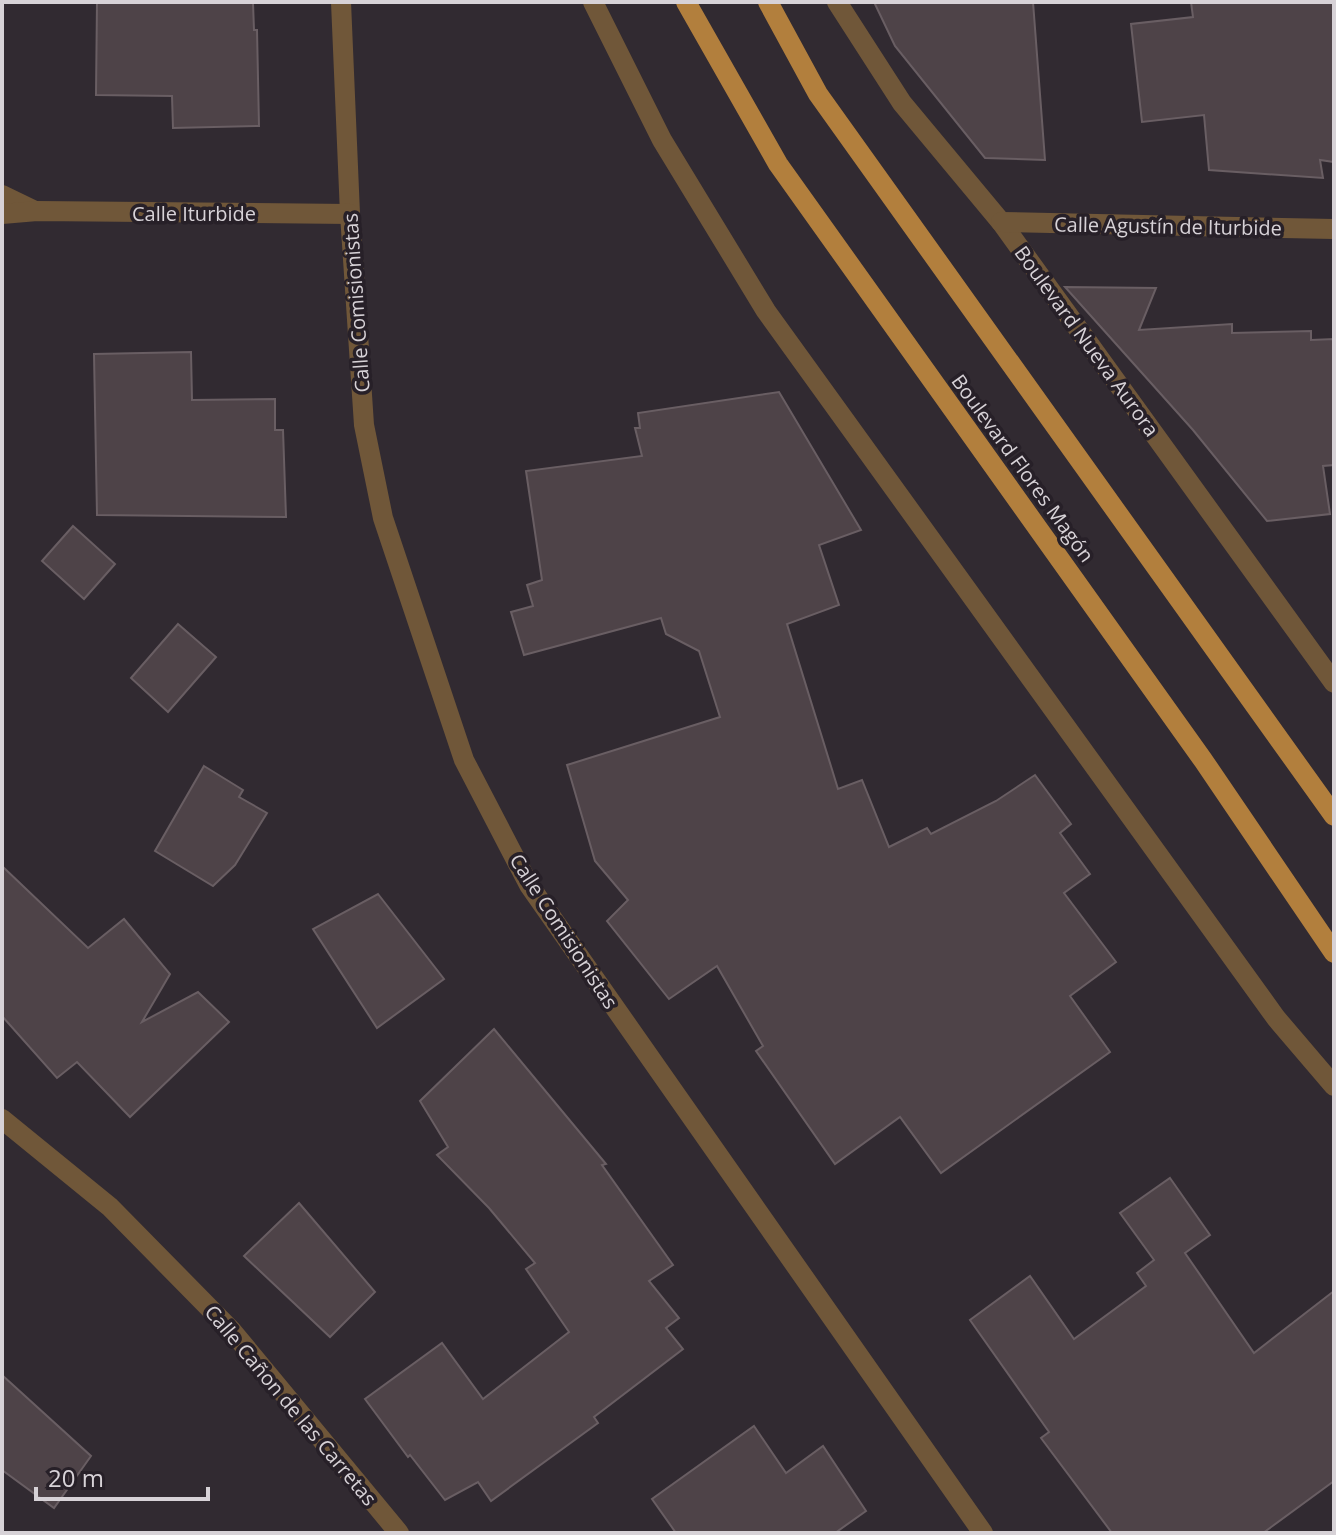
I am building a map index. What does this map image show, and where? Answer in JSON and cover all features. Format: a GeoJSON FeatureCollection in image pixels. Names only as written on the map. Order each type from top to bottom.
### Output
{"type":"FeatureCollection","features":[{"type":"Feature","properties":{"kind":"main road","name":"Boulevard Flores Magón"},"geometry":{"type":"LineString","coordinates":[[686,2],[778,164],[1203,760],[1334,953]]}},
{"type":"Feature","properties":{"kind":"main road"},"geometry":{"type":"LineString","coordinates":[[768,2],[818,94],[1334,816]]}},
{"type":"Feature","properties":{"kind":"street","name":"Calle Comisionistas"},"geometry":{"type":"LineString","coordinates":[[341,2],[350,214],[364,425],[383,518],[464,760],[529,885],[983,1533]]}},
{"type":"Feature","properties":{"kind":"street"},"geometry":{"type":"LineString","coordinates":[[593,2],[662,140],[766,311],[1276,1018],[1334,1086]]}},
{"type":"Feature","properties":{"kind":"street","name":"Boulevard Nueva Aurora"},"geometry":{"type":"LineString","coordinates":[[837,2],[902,103],[1001,222],[1334,683]]}},
{"type":"Feature","properties":{"kind":"street"},"geometry":{"type":"LineString","coordinates":[[2,195],[37,211]]}},
{"type":"Feature","properties":{"kind":"street","name":"Calle Iturbide"},"geometry":{"type":"LineString","coordinates":[[2,214],[37,211],[350,214]]}},
{"type":"Feature","properties":{"kind":"street","name":"Calle Agustín de Iturbide"},"geometry":{"type":"LineString","coordinates":[[1001,222],[1334,229]]}},
{"type":"Feature","properties":{"kind":"street","name":"Calle Cañon de las Carretas"},"geometry":{"type":"LineString","coordinates":[[2,1119],[110,1207],[232,1331],[399,1533]]}},
{"type":"Feature","properties":{"kind":"building"},"geometry":{"type":"Polygon","coordinates":[[[97,2],[253,3],[254,30],[257,30],[259,126],[173,128],[172,96],[96,95],[97,2]]]}},
{"type":"Feature","properties":{"kind":"building"},"geometry":{"type":"Polygon","coordinates":[[[874,2],[1033,2],[1045,160],[985,158],[895,46],[874,2]]]}},
{"type":"Feature","properties":{"kind":"building"},"geometry":{"type":"Polygon","coordinates":[[[1191,2],[1334,2],[1334,162],[1320,160],[1323,178],[1209,170],[1204,115],[1142,122],[1131,24],[1193,17],[1191,2]]]}},
{"type":"Feature","properties":{"kind":"building"},"geometry":{"type":"Polygon","coordinates":[[[1065,287],[1156,288],[1139,330],[1232,324],[1232,333],[1311,331],[1311,340],[1334,339],[1334,465],[1323,466],[1330,514],[1267,521],[1193,430],[1065,287]]]}},
{"type":"Feature","properties":{"kind":"building"},"geometry":{"type":"Polygon","coordinates":[[[191,352],[192,400],[275,399],[275,430],[283,430],[286,517],[97,515],[94,354],[191,352]]]}},
{"type":"Feature","properties":{"kind":"building"},"geometry":{"type":"Polygon","coordinates":[[[779,392],[861,530],[819,545],[839,605],[787,624],[838,789],[862,780],[889,847],[927,828],[931,834],[996,801],[1035,775],[1071,824],[1060,833],[1090,874],[1064,893],[1116,962],[1070,996],[1110,1052],[941,1173],[900,1117],[835,1164],[756,1051],[763,1046],[717,966],[669,999],[607,921],[628,900],[595,861],[567,765],[720,717],[699,651],[666,634],[661,618],[524,655],[511,612],[533,606],[527,585],[542,580],[526,471],[642,456],[635,428],[640,428],[638,413],[779,392]]]}},
{"type":"Feature","properties":{"kind":"building"},"geometry":{"type":"Polygon","coordinates":[[[73,526],[115,564],[84,599],[42,561],[73,526]]]}},
{"type":"Feature","properties":{"kind":"building"},"geometry":{"type":"Polygon","coordinates":[[[178,624],[216,657],[168,712],[131,678],[178,624]]]}},
{"type":"Feature","properties":{"kind":"building"},"geometry":{"type":"Polygon","coordinates":[[[204,766],[243,790],[239,797],[267,813],[235,865],[213,886],[155,851],[204,766]]]}},
{"type":"Feature","properties":{"kind":"building"},"geometry":{"type":"Polygon","coordinates":[[[2,866],[88,948],[124,919],[170,974],[142,1022],[198,992],[229,1022],[130,1117],[77,1062],[57,1078],[2,1016],[2,866]]]}},
{"type":"Feature","properties":{"kind":"building"},"geometry":{"type":"Polygon","coordinates":[[[378,894],[444,979],[377,1028],[313,929],[378,894]]]}},
{"type":"Feature","properties":{"kind":"building"},"geometry":{"type":"Polygon","coordinates":[[[494,1029],[606,1164],[602,1165],[673,1265],[649,1281],[679,1318],[666,1328],[683,1349],[594,1417],[598,1423],[491,1501],[478,1482],[445,1500],[365,1399],[442,1343],[483,1399],[569,1332],[526,1269],[535,1263],[489,1208],[437,1155],[448,1147],[420,1101],[494,1029]]]}},
{"type":"Feature","properties":{"kind":"building"},"geometry":{"type":"Polygon","coordinates":[[[1170,1178],[1210,1235],[1185,1253],[1254,1353],[1334,1291],[1334,1481],[1263,1533],[1112,1533],[1041,1438],[1049,1432],[970,1320],[1030,1276],[1074,1339],[1146,1286],[1137,1273],[1154,1260],[1120,1213],[1170,1178]]]}},
{"type":"Feature","properties":{"kind":"building"},"geometry":{"type":"Polygon","coordinates":[[[299,1203],[375,1292],[330,1337],[244,1256],[299,1203]]]}},
{"type":"Feature","properties":{"kind":"building"},"geometry":{"type":"Polygon","coordinates":[[[2,1375],[91,1456],[54,1508],[2,1470],[2,1375]]]}},
{"type":"Feature","properties":{"kind":"building"},"geometry":{"type":"Polygon","coordinates":[[[754,1426],[786,1473],[823,1446],[866,1511],[835,1533],[676,1533],[652,1499],[754,1426]]]}}]}
